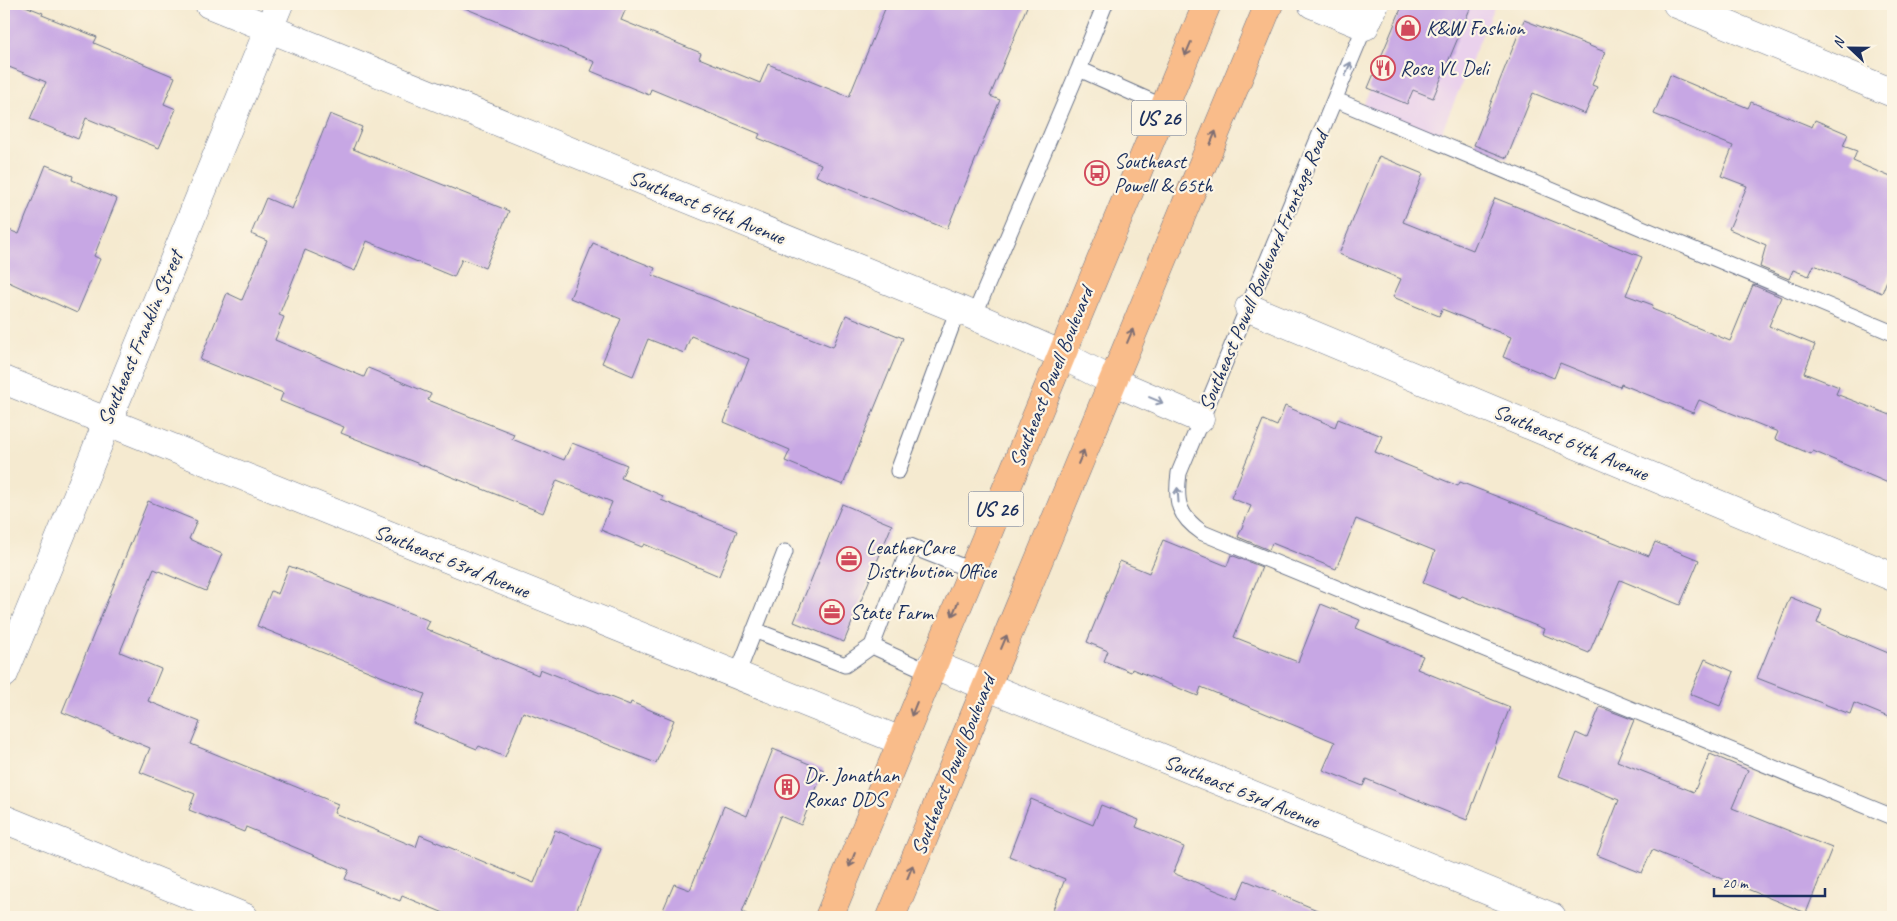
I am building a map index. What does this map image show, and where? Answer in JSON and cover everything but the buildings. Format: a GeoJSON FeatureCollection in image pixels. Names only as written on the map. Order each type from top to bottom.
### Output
{"type":"FeatureCollection","features":[{"type":"Feature","properties":{"kind":"main road","name":"Southeast Powell Boulevard"},"geometry":{"type":"LineString","coordinates":[[829,917],[1060,354],[1207,4]]}},
{"type":"Feature","properties":{"kind":"main road","name":"Southeast Powell Boulevard"},"geometry":{"type":"LineString","coordinates":[[891,917],[1269,4]]}},
{"type":"Feature","properties":{"kind":"street","name":"Southeast 64th Avenue"},"geometry":{"type":"LineString","coordinates":[[209,4],[274,16],[966,312],[1060,354],[1112,381],[1200,419]]}},
{"type":"Feature","properties":{"kind":"street"},"geometry":{"type":"LineString","coordinates":[[1312,4],[1370,15]]}},
{"type":"Feature","properties":{"kind":"street"},"geometry":{"type":"LineString","coordinates":[[1677,4],[1893,93]]}},
{"type":"Feature","properties":{"kind":"street","name":"Southeast Franklin Street"},"geometry":{"type":"LineString","coordinates":[[4,674],[274,16]]}},
{"type":"Feature","properties":{"kind":"street","name":"Southeast 64th Avenue"},"geometry":{"type":"LineString","coordinates":[[1249,308],[1893,577]]}},
{"type":"Feature","properties":{"kind":"street","name":"Southeast 63rd Avenue"},"geometry":{"type":"LineString","coordinates":[[4,380],[901,740]]}},
{"type":"Feature","properties":{"kind":"street","name":"Southeast 63rd Avenue"},"geometry":{"type":"LineString","coordinates":[[931,668],[985,687],[1552,917]]}},
{"type":"Feature","properties":{"kind":"street"},"geometry":{"type":"LineString","coordinates":[[4,819],[244,917]]}},
{"type":"Feature","properties":{"kind":"lane"},"geometry":{"type":"LineString","coordinates":[[898,471],[966,312],[1079,69],[1105,4]]}},
{"type":"Feature","properties":{"kind":"lane","name":"Southeast Powell Boulevard Frontage Road"},"geometry":{"type":"LineString","coordinates":[[1370,15],[1179,473],[1176,491],[1180,508],[1187,522],[1203,533],[1893,817]]}},
{"type":"Feature","properties":{"kind":"lane"},"geometry":{"type":"LineString","coordinates":[[1079,69],[1164,107]]}},
{"type":"Feature","properties":{"kind":"lane"},"geometry":{"type":"LineString","coordinates":[[1336,100],[1893,333]]}},
{"type":"Feature","properties":{"kind":"lane"},"geometry":{"type":"LineString","coordinates":[[754,630],[845,666],[872,646],[910,546],[971,570]]}},
{"type":"Feature","properties":{"kind":"lane"},"geometry":{"type":"LineString","coordinates":[[737,675],[784,552]]}},
{"type":"Feature","properties":{"kind":"lane"},"geometry":{"type":"LineString","coordinates":[[872,646],[931,668]]}},
{"type":"Feature","properties":{"kind":"shaded area"},"geometry":{"type":"Polygon","coordinates":[[[1406,4],[1495,4],[1439,138],[1363,106],[1406,4]]]}},
{"type":"Feature","properties":{"kind":"place","name":"K&W Fashion"},"geometry":{"type":"Point","coordinates":[1408,28]}},
{"type":"Feature","properties":{"kind":"place","name":"Rose VL Deli"},"geometry":{"type":"Point","coordinates":[1383,68]}},
{"type":"Feature","properties":{"kind":"place","name":"Southeast Powell & 65th"},"geometry":{"type":"Point","coordinates":[1097,173]}},
{"type":"Feature","properties":{"kind":"place","name":"LeatherCare Distribution Office"},"geometry":{"type":"Point","coordinates":[849,559]}},
{"type":"Feature","properties":{"kind":"place","name":"State Farm"},"geometry":{"type":"Point","coordinates":[832,612]}},
{"type":"Feature","properties":{"kind":"place","name":"Dr. Jonathan Roxas DDS"},"geometry":{"type":"Point","coordinates":[787,787]}}]}
